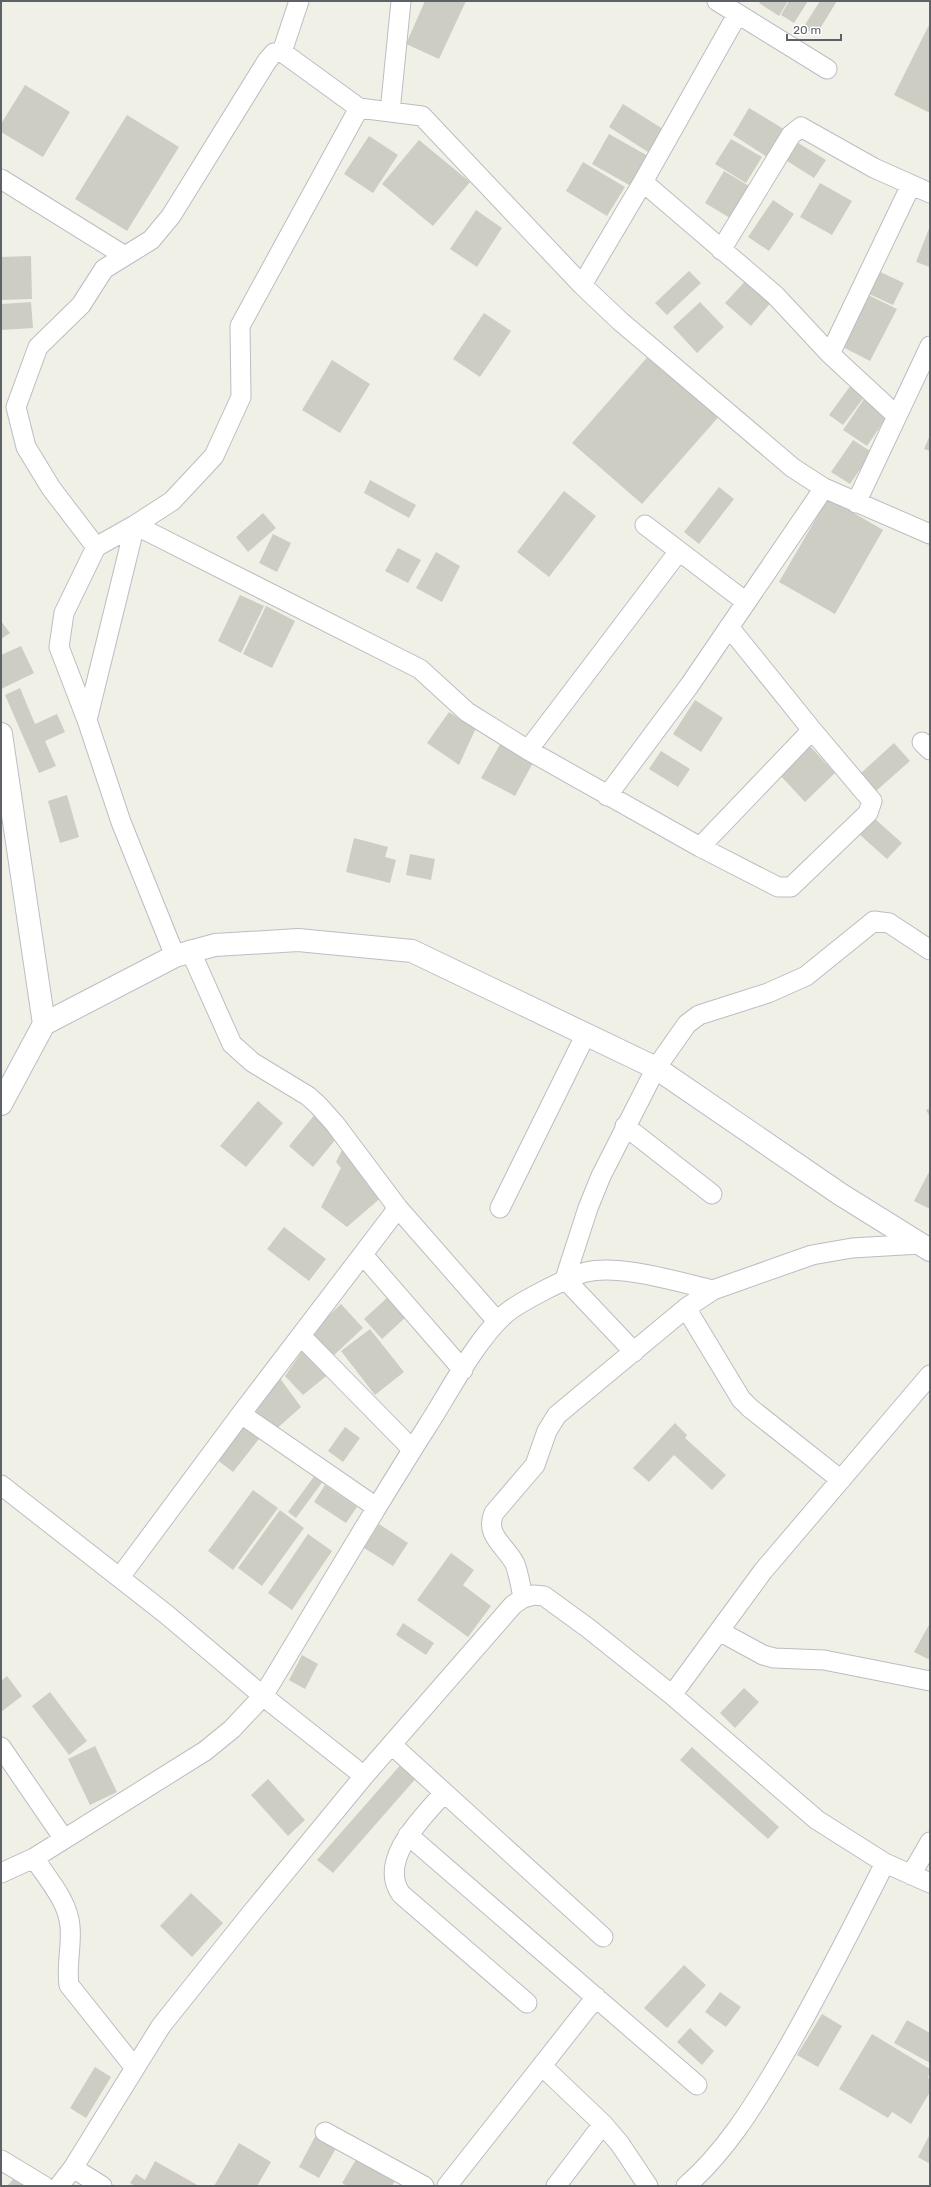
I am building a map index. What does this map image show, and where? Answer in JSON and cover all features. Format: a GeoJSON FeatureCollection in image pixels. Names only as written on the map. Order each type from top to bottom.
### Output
{"type":"FeatureCollection","features":[{"type":"Feature","properties":{"kind":"main road"},"geometry":{"type":"LineString","coordinates":[[1,734],[44,1024]]}},
{"type":"Feature","properties":{"kind":"main road"},"geometry":{"type":"LineString","coordinates":[[1,1104],[44,1024],[182,953],[215,945],[298,940],[412,950],[656,1068],[840,1194],[925,1247]]}},
{"type":"Feature","properties":{"kind":"street"},"geometry":{"type":"LineString","coordinates":[[282,52],[299,1]]}},
{"type":"Feature","properties":{"kind":"street"},"geometry":{"type":"LineString","coordinates":[[390,112],[401,1]]}},
{"type":"Feature","properties":{"kind":"street"},"geometry":{"type":"LineString","coordinates":[[717,1],[737,15],[827,70]]}},
{"type":"Feature","properties":{"kind":"street"},"geometry":{"type":"LineString","coordinates":[[582,284],[643,182],[737,15]]}},
{"type":"Feature","properties":{"kind":"street"},"geometry":{"type":"LineString","coordinates":[[96,547],[51,488],[26,447],[16,407],[38,347],[81,305],[104,269],[151,240],[171,216],[267,61],[274,53],[282,52],[359,108],[422,116],[582,284],[620,321],[794,468],[824,488],[930,534]]}},
{"type":"Feature","properties":{"kind":"street"},"geometry":{"type":"LineString","coordinates":[[359,108],[240,326],[241,397],[214,456],[172,501],[135,525],[96,547],[64,613],[58,647],[87,720],[121,822],[182,953],[232,1044],[252,1062],[308,1096],[318,1105],[335,1124],[398,1208],[497,1321]]}},
{"type":"Feature","properties":{"kind":"street"},"geometry":{"type":"LineString","coordinates":[[721,250],[791,135],[801,127],[874,168],[930,193]]}},
{"type":"Feature","properties":{"kind":"street"},"geometry":{"type":"LineString","coordinates":[[1,179],[125,256]]}},
{"type":"Feature","properties":{"kind":"street"},"geometry":{"type":"LineString","coordinates":[[643,182],[775,295],[830,354],[897,416]]}},
{"type":"Feature","properties":{"kind":"street"},"geometry":{"type":"LineString","coordinates":[[830,354],[911,185]]}},
{"type":"Feature","properties":{"kind":"street"},"geometry":{"type":"LineString","coordinates":[[856,503],[930,346]]}},
{"type":"Feature","properties":{"kind":"street"},"geometry":{"type":"LineString","coordinates":[[607,796],[689,686],[824,488]]}},
{"type":"Feature","properties":{"kind":"street"},"geometry":{"type":"LineString","coordinates":[[87,720],[135,525]]}},
{"type":"Feature","properties":{"kind":"street"},"geometry":{"type":"LineString","coordinates":[[135,525],[420,669],[467,712],[528,750],[607,796],[700,847],[778,887],[791,887],[868,813],[872,805],[870,796],[812,730],[729,627]]}},
{"type":"Feature","properties":{"kind":"street"},"geometry":{"type":"LineString","coordinates":[[645,525],[746,602]]}},
{"type":"Feature","properties":{"kind":"street"},"geometry":{"type":"LineString","coordinates":[[528,750],[679,552]]}},
{"type":"Feature","properties":{"kind":"street"},"geometry":{"type":"LineString","coordinates":[[700,847],[812,730]]}},
{"type":"Feature","properties":{"kind":"street"},"geometry":{"type":"LineString","coordinates":[[565,1279],[588,1208],[625,1126],[656,1068],[680,1032],[693,1018],[768,992],[806,976],[874,922],[889,923],[930,950]]}},
{"type":"Feature","properties":{"kind":"street"},"geometry":{"type":"LineString","coordinates":[[500,1208],[586,1034]]}},
{"type":"Feature","properties":{"kind":"street"},"geometry":{"type":"LineString","coordinates":[[625,1126],[712,1194]]}},
{"type":"Feature","properties":{"kind":"street"},"geometry":{"type":"LineString","coordinates":[[120,1577],[241,1414],[398,1208]]}},
{"type":"Feature","properties":{"kind":"street"},"geometry":{"type":"LineString","coordinates":[[524,1598],[515,1566],[492,1533],[490,1521],[494,1514],[535,1465],[547,1431],[557,1415],[686,1308],[713,1290],[812,1255],[852,1248],[925,1247]]}},
{"type":"Feature","properties":{"kind":"street"},"geometry":{"type":"LineString","coordinates":[[363,1255],[463,1370]]}},
{"type":"Feature","properties":{"kind":"street"},"geometry":{"type":"LineString","coordinates":[[1,1873],[34,1858],[205,1751],[232,1729],[262,1696],[412,1449],[463,1370],[497,1321],[505,1314],[565,1279],[587,1272],[606,1270],[661,1277],[713,1290]]}},
{"type":"Feature","properties":{"kind":"street"},"geometry":{"type":"LineString","coordinates":[[565,1279],[634,1352]]}},
{"type":"Feature","properties":{"kind":"street"},"geometry":{"type":"LineString","coordinates":[[686,1308],[741,1399],[750,1408],[841,1480]]}},
{"type":"Feature","properties":{"kind":"street"},"geometry":{"type":"LineString","coordinates":[[301,1336],[412,1449]]}},
{"type":"Feature","properties":{"kind":"street"},"geometry":{"type":"LineString","coordinates":[[672,1695],[763,1571],[911,1395],[930,1375]]}},
{"type":"Feature","properties":{"kind":"street"},"geometry":{"type":"LineString","coordinates":[[241,1414],[376,1507]]}},
{"type":"Feature","properties":{"kind":"street"},"geometry":{"type":"LineString","coordinates":[[1,1485],[120,1577],[262,1696],[364,1776]]}},
{"type":"Feature","properties":{"kind":"street"},"geometry":{"type":"LineString","coordinates":[[59,2186],[74,2168],[162,2026],[249,1916],[364,1776],[513,1605],[524,1598],[534,1595],[544,1596],[559,1605],[672,1695],[818,1820],[885,1863],[930,1883]]}},
{"type":"Feature","properties":{"kind":"street"},"geometry":{"type":"LineString","coordinates":[[719,1631],[763,1655],[774,1658],[824,1660],[930,1681]]}},
{"type":"Feature","properties":{"kind":"street"},"geometry":{"type":"LineString","coordinates":[[392,1745],[603,1938]]}},
{"type":"Feature","properties":{"kind":"street"},"geometry":{"type":"LineString","coordinates":[[1,1747],[64,1838]]}},
{"type":"Feature","properties":{"kind":"street"},"geometry":{"type":"LineString","coordinates":[[444,1793],[408,1835],[396,1864],[394,1877],[396,1886],[401,1894],[527,2003]]}},
{"type":"Feature","properties":{"kind":"street"},"geometry":{"type":"LineString","coordinates":[[408,1835],[697,2085]]}},
{"type":"Feature","properties":{"kind":"street"},"geometry":{"type":"LineString","coordinates":[[911,1875],[930,1842]]}},
{"type":"Feature","properties":{"kind":"street"},"geometry":{"type":"LineString","coordinates":[[34,1858],[66,1909],[70,1925],[67,1972],[69,1985],[135,2068]]}},
{"type":"Feature","properties":{"kind":"street"},"geometry":{"type":"LineString","coordinates":[[686,2186],[732,2136],[755,2103],[808,2014],[885,1863]]}},
{"type":"Feature","properties":{"kind":"street"},"geometry":{"type":"LineString","coordinates":[[447,2186],[596,1997]]}},
{"type":"Feature","properties":{"kind":"street"},"geometry":{"type":"LineString","coordinates":[[542,2066],[603,2124],[620,2144],[648,2186]]}},
{"type":"Feature","properties":{"kind":"street"},"geometry":{"type":"LineString","coordinates":[[556,2186],[603,2124]]}},
{"type":"Feature","properties":{"kind":"street"},"geometry":{"type":"LineString","coordinates":[[325,2132],[424,2186]]}},
{"type":"Feature","properties":{"kind":"street"},"geometry":{"type":"LineString","coordinates":[[1,2160],[44,2186]]}},
{"type":"Feature","properties":{"kind":"street"},"geometry":{"type":"LineString","coordinates":[[74,2168],[102,2186]]}},
{"type":"Feature","properties":{"kind":"building"},"geometry":{"type":"Polygon","coordinates":[[[425,1],[466,1],[439,59],[406,44],[425,1]]]}},
{"type":"Feature","properties":{"kind":"building"},"geometry":{"type":"Polygon","coordinates":[[[761,1],[788,1],[779,16],[759,3],[761,1]]]}},
{"type":"Feature","properties":{"kind":"building"},"geometry":{"type":"Polygon","coordinates":[[[789,1],[808,1],[794,23],[781,15],[789,1]]]}},
{"type":"Feature","properties":{"kind":"building"},"geometry":{"type":"Polygon","coordinates":[[[820,1],[837,1],[816,35],[803,28],[820,1]]]}},
{"type":"Feature","properties":{"kind":"building"},"geometry":{"type":"Polygon","coordinates":[[[930,23],[930,113],[894,95],[930,23]]]}},
{"type":"Feature","properties":{"kind":"building"},"geometry":{"type":"Polygon","coordinates":[[[25,85],[70,112],[43,157],[1,132],[1,124],[25,85]]]}},
{"type":"Feature","properties":{"kind":"building"},"geometry":{"type":"Polygon","coordinates":[[[623,104],[663,129],[648,152],[609,127],[623,104]]]}},
{"type":"Feature","properties":{"kind":"building"},"geometry":{"type":"Polygon","coordinates":[[[749,108],[787,131],[770,159],[733,135],[749,108]]]}},
{"type":"Feature","properties":{"kind":"building"},"geometry":{"type":"Polygon","coordinates":[[[127,115],[179,147],[127,231],[75,199],[127,115]]]}},
{"type":"Feature","properties":{"kind":"building"},"geometry":{"type":"Polygon","coordinates":[[[609,134],[648,156],[631,186],[592,164],[609,134]]]}},
{"type":"Feature","properties":{"kind":"building"},"geometry":{"type":"Polygon","coordinates":[[[369,136],[398,155],[373,193],[344,174],[369,136]]]}},
{"type":"Feature","properties":{"kind":"building"},"geometry":{"type":"Polygon","coordinates":[[[731,139],[762,157],[746,183],[715,164],[731,139]]]}},
{"type":"Feature","properties":{"kind":"building"},"geometry":{"type":"Polygon","coordinates":[[[419,140],[470,182],[433,226],[382,184],[419,140]]]}},
{"type":"Feature","properties":{"kind":"building"},"geometry":{"type":"Polygon","coordinates":[[[795,141],[826,160],[814,178],[784,159],[795,141]]]}},
{"type":"Feature","properties":{"kind":"building"},"geometry":{"type":"Polygon","coordinates":[[[583,162],[625,187],[607,216],[566,191],[583,162]]]}},
{"type":"Feature","properties":{"kind":"building"},"geometry":{"type":"Polygon","coordinates":[[[724,171],[749,186],[730,218],[705,203],[724,171]]]}},
{"type":"Feature","properties":{"kind":"building"},"geometry":{"type":"Polygon","coordinates":[[[820,183],[852,201],[832,235],[800,217],[820,183]]]}},
{"type":"Feature","properties":{"kind":"building"},"geometry":{"type":"Polygon","coordinates":[[[773,200],[794,214],[769,251],[748,237],[773,200]]]}},
{"type":"Feature","properties":{"kind":"building"},"geometry":{"type":"Polygon","coordinates":[[[476,210],[502,228],[477,267],[450,249],[476,210]]]}},
{"type":"Feature","properties":{"kind":"building"},"geometry":{"type":"Polygon","coordinates":[[[930,226],[930,267],[916,262],[930,226]]]}},
{"type":"Feature","properties":{"kind":"building"},"geometry":{"type":"Polygon","coordinates":[[[31,256],[32,299],[1,300],[1,257],[31,256]]]}},
{"type":"Feature","properties":{"kind":"building"},"geometry":{"type":"Polygon","coordinates":[[[689,271],[701,283],[667,315],[655,303],[689,271]]]}},
{"type":"Feature","properties":{"kind":"building"},"geometry":{"type":"Polygon","coordinates":[[[878,271],[904,283],[893,305],[867,293],[878,271]]]}},
{"type":"Feature","properties":{"kind":"building"},"geometry":{"type":"Polygon","coordinates":[[[749,277],[772,301],[751,326],[725,303],[749,277]]]}},
{"type":"Feature","properties":{"kind":"building"},"geometry":{"type":"Polygon","coordinates":[[[866,294],[897,309],[870,361],[839,345],[866,294]]]}},
{"type":"Feature","properties":{"kind":"building"},"geometry":{"type":"Polygon","coordinates":[[[31,302],[33,328],[1,330],[1,304],[31,302]]]}},
{"type":"Feature","properties":{"kind":"building"},"geometry":{"type":"Polygon","coordinates":[[[700,302],[724,327],[697,353],[673,327],[700,302]]]}},
{"type":"Feature","properties":{"kind":"building"},"geometry":{"type":"Polygon","coordinates":[[[484,313],[511,331],[480,377],[453,359],[484,313]]]}},
{"type":"Feature","properties":{"kind":"building"},"geometry":{"type":"Polygon","coordinates":[[[651,353],[721,414],[642,504],[572,443],[651,353]]]}},
{"type":"Feature","properties":{"kind":"building"},"geometry":{"type":"Polygon","coordinates":[[[332,360],[370,384],[340,433],[302,410],[332,360]]]}},
{"type":"Feature","properties":{"kind":"building"},"geometry":{"type":"Polygon","coordinates":[[[851,385],[865,396],[843,425],[829,415],[851,385]]]}},
{"type":"Feature","properties":{"kind":"building"},"geometry":{"type":"Polygon","coordinates":[[[864,399],[888,415],[867,446],[843,430],[864,399]]]}},
{"type":"Feature","properties":{"kind":"building"},"geometry":{"type":"Polygon","coordinates":[[[930,435],[930,451],[924,449],[930,435]]]}},
{"type":"Feature","properties":{"kind":"building"},"geometry":{"type":"Polygon","coordinates":[[[853,440],[872,452],[850,484],[831,472],[853,440]]]}},
{"type":"Feature","properties":{"kind":"building"},"geometry":{"type":"Polygon","coordinates":[[[370,480],[416,505],[409,518],[364,493],[370,480]]]}},
{"type":"Feature","properties":{"kind":"building"},"geometry":{"type":"Polygon","coordinates":[[[719,487],[734,499],[699,544],[684,532],[719,487]]]}},
{"type":"Feature","properties":{"kind":"building"},"geometry":{"type":"Polygon","coordinates":[[[564,491],[596,516],[549,577],[517,552],[564,491]]]}},
{"type":"Feature","properties":{"kind":"building"},"geometry":{"type":"Polygon","coordinates":[[[828,498],[883,530],[835,614],[779,582],[828,498]]]}},
{"type":"Feature","properties":{"kind":"building"},"geometry":{"type":"Polygon","coordinates":[[[263,513],[276,528],[248,552],[236,537],[263,513]]]}},
{"type":"Feature","properties":{"kind":"building"},"geometry":{"type":"Polygon","coordinates":[[[273,534],[291,543],[277,572],[259,563],[273,534]]]}},
{"type":"Feature","properties":{"kind":"building"},"geometry":{"type":"Polygon","coordinates":[[[398,548],[421,560],[408,583],[385,571],[398,548]]]}},
{"type":"Feature","properties":{"kind":"building"},"geometry":{"type":"Polygon","coordinates":[[[436,552],[460,566],[442,602],[416,588],[436,552]]]}},
{"type":"Feature","properties":{"kind":"building"},"geometry":{"type":"Polygon","coordinates":[[[240,595],[264,606],[241,653],[218,641],[240,595]]]}},
{"type":"Feature","properties":{"kind":"building"},"geometry":{"type":"Polygon","coordinates":[[[266,606],[295,621],[272,668],[243,654],[266,606]]]}},
{"type":"Feature","properties":{"kind":"building"},"geometry":{"type":"Polygon","coordinates":[[[1,621],[10,633],[1,639],[1,621]]]}},
{"type":"Feature","properties":{"kind":"building"},"geometry":{"type":"Polygon","coordinates":[[[21,646],[34,673],[1,689],[1,655],[21,646]]]}},
{"type":"Feature","properties":{"kind":"building"},"geometry":{"type":"Polygon","coordinates":[[[20,688],[35,724],[57,714],[65,732],[45,741],[56,766],[39,773],[5,695],[20,688]]]}},
{"type":"Feature","properties":{"kind":"building"},"geometry":{"type":"Polygon","coordinates":[[[695,700],[723,718],[701,752],[673,734],[695,700]]]}},
{"type":"Feature","properties":{"kind":"building"},"geometry":{"type":"Polygon","coordinates":[[[449,712],[461,720],[462,715],[476,728],[459,765],[427,743],[449,712]]]}},
{"type":"Feature","properties":{"kind":"building"},"geometry":{"type":"Polygon","coordinates":[[[502,741],[535,759],[515,796],[481,778],[502,741]]]}},
{"type":"Feature","properties":{"kind":"building"},"geometry":{"type":"Polygon","coordinates":[[[894,743],[910,761],[876,791],[861,773],[894,743]]]}},
{"type":"Feature","properties":{"kind":"building"},"geometry":{"type":"Polygon","coordinates":[[[808,744],[835,773],[805,802],[778,773],[808,744]]]}},
{"type":"Feature","properties":{"kind":"building"},"geometry":{"type":"Polygon","coordinates":[[[661,751],[690,769],[678,787],[649,769],[661,751]]]}},
{"type":"Feature","properties":{"kind":"building"},"geometry":{"type":"Polygon","coordinates":[[[67,795],[79,837],[60,843],[48,801],[67,795]]]}},
{"type":"Feature","properties":{"kind":"building"},"geometry":{"type":"Polygon","coordinates":[[[874,818],[902,843],[887,859],[859,834],[874,818]]]}},
{"type":"Feature","properties":{"kind":"building"},"geometry":{"type":"Polygon","coordinates":[[[354,838],[388,847],[385,857],[396,860],[390,883],[346,872],[354,838]]]}},
{"type":"Feature","properties":{"kind":"building"},"geometry":{"type":"Polygon","coordinates":[[[410,854],[435,859],[431,880],[406,875],[410,854]]]}},
{"type":"Feature","properties":{"kind":"building"},"geometry":{"type":"Polygon","coordinates":[[[258,1101],[283,1123],[246,1167],[220,1146],[258,1101]]]}},
{"type":"Feature","properties":{"kind":"building"},"geometry":{"type":"Polygon","coordinates":[[[930,1108],[930,1117],[926,1110],[930,1108]]]}},
{"type":"Feature","properties":{"kind":"building"},"geometry":{"type":"Polygon","coordinates":[[[316,1113],[340,1134],[313,1167],[289,1146],[316,1113]]]}},
{"type":"Feature","properties":{"kind":"building"},"geometry":{"type":"Polygon","coordinates":[[[343,1148],[384,1195],[347,1227],[321,1207],[341,1168],[336,1162],[343,1148]]]}},
{"type":"Feature","properties":{"kind":"building"},"geometry":{"type":"Polygon","coordinates":[[[930,1170],[930,1209],[914,1201],[930,1170]]]}},
{"type":"Feature","properties":{"kind":"building"},"geometry":{"type":"Polygon","coordinates":[[[284,1227],[326,1259],[309,1281],[267,1249],[284,1227]]]}},
{"type":"Feature","properties":{"kind":"building"},"geometry":{"type":"Polygon","coordinates":[[[389,1296],[407,1316],[382,1339],[364,1319],[389,1296]]]}},
{"type":"Feature","properties":{"kind":"building"},"geometry":{"type":"Polygon","coordinates":[[[341,1304],[363,1328],[331,1358],[309,1334],[341,1304]]]}},
{"type":"Feature","properties":{"kind":"building"},"geometry":{"type":"Polygon","coordinates":[[[370,1329],[404,1372],[375,1395],[341,1351],[370,1329]]]}},
{"type":"Feature","properties":{"kind":"building"},"geometry":{"type":"Polygon","coordinates":[[[305,1347],[330,1373],[303,1395],[285,1376],[305,1347]]]}},
{"type":"Feature","properties":{"kind":"building"},"geometry":{"type":"Polygon","coordinates":[[[279,1377],[301,1407],[273,1432],[256,1412],[279,1377]]]}},
{"type":"Feature","properties":{"kind":"building"},"geometry":{"type":"Polygon","coordinates":[[[675,1423],[687,1435],[685,1438],[726,1475],[712,1490],[674,1455],[649,1482],[633,1468],[675,1423]]]}},
{"type":"Feature","properties":{"kind":"building"},"geometry":{"type":"Polygon","coordinates":[[[242,1426],[259,1439],[233,1472],[216,1459],[242,1426]]]}},
{"type":"Feature","properties":{"kind":"building"},"geometry":{"type":"Polygon","coordinates":[[[345,1427],[360,1438],[343,1462],[328,1451],[345,1427]]]}},
{"type":"Feature","properties":{"kind":"building"},"geometry":{"type":"Polygon","coordinates":[[[318,1471],[326,1477],[296,1518],[288,1512],[318,1471]]]}},
{"type":"Feature","properties":{"kind":"building"},"geometry":{"type":"Polygon","coordinates":[[[325,1485],[357,1507],[346,1523],[314,1502],[325,1485]]]}},
{"type":"Feature","properties":{"kind":"building"},"geometry":{"type":"Polygon","coordinates":[[[253,1490],[278,1508],[233,1570],[208,1551],[253,1490]]]}},
{"type":"Feature","properties":{"kind":"building"},"geometry":{"type":"Polygon","coordinates":[[[280,1510],[304,1528],[262,1586],[238,1568],[280,1510]]]}},
{"type":"Feature","properties":{"kind":"building"},"geometry":{"type":"Polygon","coordinates":[[[379,1524],[408,1543],[393,1566],[364,1548],[379,1524]]]}},
{"type":"Feature","properties":{"kind":"building"},"geometry":{"type":"Polygon","coordinates":[[[308,1534],[332,1551],[292,1610],[268,1593],[308,1534]]]}},
{"type":"Feature","properties":{"kind":"building"},"geometry":{"type":"Polygon","coordinates":[[[451,1553],[474,1570],[463,1585],[491,1606],[468,1637],[417,1600],[451,1553]]]}},
{"type":"Feature","properties":{"kind":"building"},"geometry":{"type":"Polygon","coordinates":[[[403,1623],[434,1643],[426,1655],[396,1635],[403,1623]]]}},
{"type":"Feature","properties":{"kind":"building"},"geometry":{"type":"Polygon","coordinates":[[[930,1623],[930,1660],[914,1652],[930,1623]]]}},
{"type":"Feature","properties":{"kind":"building"},"geometry":{"type":"Polygon","coordinates":[[[302,1655],[318,1664],[305,1689],[289,1680],[302,1655]]]}},
{"type":"Feature","properties":{"kind":"building"},"geometry":{"type":"Polygon","coordinates":[[[7,1676],[22,1696],[1,1712],[1,1681],[7,1676]]]}},
{"type":"Feature","properties":{"kind":"building"},"geometry":{"type":"Polygon","coordinates":[[[744,1688],[759,1702],[735,1728],[720,1713],[744,1688]]]}},
{"type":"Feature","properties":{"kind":"building"},"geometry":{"type":"Polygon","coordinates":[[[50,1692],[87,1741],[69,1755],[32,1706],[50,1692]]]}},
{"type":"Feature","properties":{"kind":"building"},"geometry":{"type":"Polygon","coordinates":[[[95,1746],[117,1792],[90,1805],[68,1759],[95,1746]]]}},
{"type":"Feature","properties":{"kind":"building"},"geometry":{"type":"Polygon","coordinates":[[[692,1747],[779,1827],[768,1839],[680,1760],[692,1747]]]}},
{"type":"Feature","properties":{"kind":"building"},"geometry":{"type":"Polygon","coordinates":[[[403,1762],[418,1776],[333,1873],[317,1860],[403,1762]]]}},
{"type":"Feature","properties":{"kind":"building"},"geometry":{"type":"Polygon","coordinates":[[[268,1779],[305,1820],[288,1836],[251,1795],[268,1779]]]}},
{"type":"Feature","properties":{"kind":"building"},"geometry":{"type":"Polygon","coordinates":[[[191,1893],[223,1923],[192,1957],[160,1926],[191,1893]]]}},
{"type":"Feature","properties":{"kind":"building"},"geometry":{"type":"Polygon","coordinates":[[[684,1965],[706,1985],[667,2028],[644,2008],[684,1965]]]}},
{"type":"Feature","properties":{"kind":"building"},"geometry":{"type":"Polygon","coordinates":[[[720,1992],[741,2007],[726,2027],[705,2012],[720,1992]]]}},
{"type":"Feature","properties":{"kind":"building"},"geometry":{"type":"Polygon","coordinates":[[[822,2014],[842,2026],[818,2067],[797,2055],[822,2014]]]}},
{"type":"Feature","properties":{"kind":"building"},"geometry":{"type":"Polygon","coordinates":[[[907,2020],[930,2033],[930,2063],[894,2043],[907,2020]]]}},
{"type":"Feature","properties":{"kind":"building"},"geometry":{"type":"Polygon","coordinates":[[[690,2028],[714,2051],[702,2065],[677,2042],[690,2028]]]}},
{"type":"Feature","properties":{"kind":"building"},"geometry":{"type":"Polygon","coordinates":[[[872,2034],[930,2069],[928,2078],[930,2079],[930,2092],[911,2124],[892,2112],[888,2118],[839,2089],[872,2034]]]}},
{"type":"Feature","properties":{"kind":"building"},"geometry":{"type":"Polygon","coordinates":[[[95,2067],[111,2077],[86,2118],[70,2108],[95,2067]]]}},
{"type":"Feature","properties":{"kind":"building"},"geometry":{"type":"Polygon","coordinates":[[[318,2131],[339,2143],[319,2178],[299,2167],[318,2131]]]}},
{"type":"Feature","properties":{"kind":"building"},"geometry":{"type":"Polygon","coordinates":[[[930,2134],[930,2164],[918,2157],[930,2134]]]}},
{"type":"Feature","properties":{"kind":"building"},"geometry":{"type":"Polygon","coordinates":[[[239,2143],[271,2162],[257,2186],[214,2186],[239,2143]]]}},
{"type":"Feature","properties":{"kind":"building"},"geometry":{"type":"Polygon","coordinates":[[[360,2153],[398,2175],[392,2186],[347,2186],[342,2183],[360,2153]]]}},
{"type":"Feature","properties":{"kind":"building"},"geometry":{"type":"Polygon","coordinates":[[[155,2161],[199,2186],[135,2186],[130,2183],[136,2174],[145,2180],[155,2161]]]}},
{"type":"Feature","properties":{"kind":"building"},"geometry":{"type":"Polygon","coordinates":[[[17,2175],[30,2186],[7,2186],[17,2175]]]}}]}
